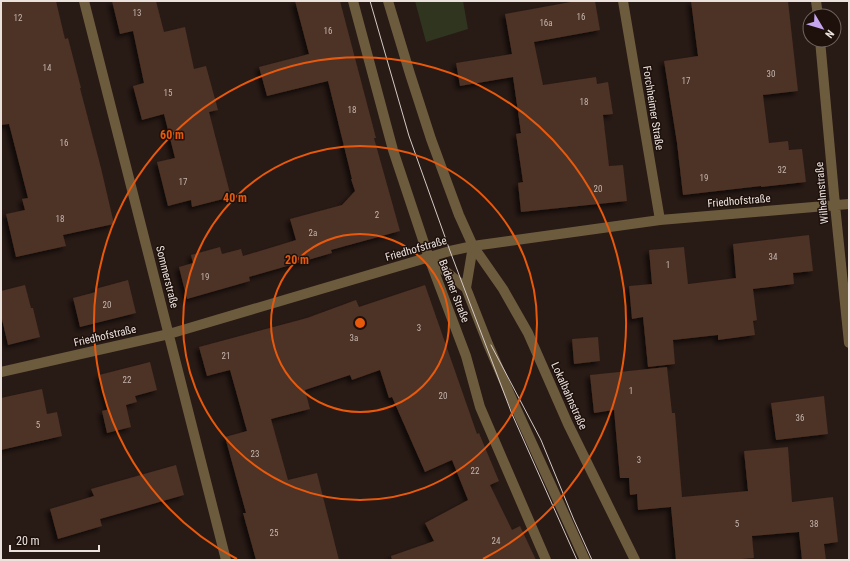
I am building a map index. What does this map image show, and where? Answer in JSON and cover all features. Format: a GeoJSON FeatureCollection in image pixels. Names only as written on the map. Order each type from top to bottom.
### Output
{"type":"FeatureCollection","features":[{"type":"Feature","properties":{"kind":"street","name":"Sommerstraße"},"geometry":{"type":"LineString","coordinates":[[84,1],[226,560]]}},
{"type":"Feature","properties":{"kind":"street","name":"Badener Straße"},"geometry":{"type":"LineString","coordinates":[[352,1],[393,150],[429,258],[466,356],[480,407],[546,560]]}},
{"type":"Feature","properties":{"kind":"street"},"geometry":{"type":"LineString","coordinates":[[388,1],[431,139],[473,246],[466,288]]}},
{"type":"Feature","properties":{"kind":"street","name":"Forchheimer Straße"},"geometry":{"type":"LineString","coordinates":[[623,1],[660,220]]}},
{"type":"Feature","properties":{"kind":"street","name":"Wilhelmstraße"},"geometry":{"type":"LineString","coordinates":[[821,48],[849,343]]}},
{"type":"Feature","properties":{"kind":"street","name":"Friedhofstraße"},"geometry":{"type":"LineString","coordinates":[[1,372],[169,334],[450,251],[473,246],[660,220],[849,204]]}},
{"type":"Feature","properties":{"kind":"street","name":"Lokalbahnstraße"},"geometry":{"type":"LineString","coordinates":[[473,246],[502,289],[528,332],[568,424],[635,560]]}},
{"type":"Feature","properties":{"kind":"street"},"geometry":{"type":"LineString","coordinates":[[429,258],[466,288],[505,383],[585,560]]}},
{"type":"Feature","properties":{"kind":"green space"},"geometry":{"type":"Polygon","coordinates":[[[415,1],[463,1],[468,29],[426,42],[415,1]]]}},
{"type":"Feature","properties":{"kind":"building"},"geometry":{"type":"Polygon","coordinates":[[[1,1],[56,1],[65,39],[68,38],[114,224],[63,235],[66,246],[16,257],[6,214],[25,210],[22,199],[28,198],[9,124],[1,125],[1,1]]]}},
{"type":"Feature","properties":{"kind":"building"},"geometry":{"type":"Polygon","coordinates":[[[112,1],[156,1],[164,32],[185,27],[194,69],[206,66],[218,110],[209,112],[231,197],[192,207],[191,200],[168,206],[157,162],[175,158],[164,114],[142,120],[133,86],[144,83],[133,31],[120,34],[112,1]]]}},
{"type":"Feature","properties":{"kind":"building"},"geometry":{"type":"Polygon","coordinates":[[[295,1],[340,1],[376,138],[374,138],[400,231],[331,250],[332,253],[249,277],[250,281],[187,299],[179,267],[193,263],[191,255],[220,247],[222,254],[241,249],[243,256],[296,240],[290,219],[342,205],[355,191],[328,81],[267,96],[259,67],[309,54],[295,1]]]}},
{"type":"Feature","properties":{"kind":"building"},"geometry":{"type":"Polygon","coordinates":[[[576,1],[595,1],[600,30],[534,42],[543,85],[596,77],[597,84],[608,82],[613,114],[603,115],[609,166],[623,165],[627,201],[521,212],[518,183],[523,182],[516,134],[521,133],[513,77],[460,86],[456,63],[512,54],[505,14],[576,1]]]}},
{"type":"Feature","properties":{"kind":"building"},"geometry":{"type":"Polygon","coordinates":[[[691,1],[788,1],[798,91],[763,95],[769,143],[788,141],[789,150],[802,149],[806,182],[683,195],[677,143],[664,61],[698,56],[691,1]]]}},
{"type":"Feature","properties":{"kind":"building"},"geometry":{"type":"Polygon","coordinates":[[[809,235],[813,271],[793,273],[794,284],[753,289],[757,320],[753,321],[755,335],[718,340],[718,335],[673,340],[675,364],[648,367],[643,317],[632,319],[629,286],[652,284],[649,250],[684,247],[688,284],[736,278],[733,244],[809,235]]]}},
{"type":"Feature","properties":{"kind":"building"},"geometry":{"type":"Polygon","coordinates":[[[128,280],[136,313],[80,327],[73,298],[96,292],[95,289],[128,280]]]}},
{"type":"Feature","properties":{"kind":"building"},"geometry":{"type":"Polygon","coordinates":[[[25,285],[31,308],[33,308],[40,337],[8,345],[1,315],[1,291],[25,285]]]}},
{"type":"Feature","properties":{"kind":"building"},"geometry":{"type":"Polygon","coordinates":[[[425,285],[477,434],[479,433],[499,481],[490,485],[512,530],[520,526],[536,560],[392,560],[391,556],[434,541],[425,523],[468,500],[452,460],[425,472],[392,397],[389,398],[380,370],[352,380],[350,375],[305,390],[310,409],[271,419],[288,480],[317,473],[339,560],[256,560],[243,513],[246,513],[225,437],[247,431],[230,370],[207,376],[199,347],[307,318],[356,300],[359,307],[425,285]]]}},
{"type":"Feature","properties":{"kind":"building"},"geometry":{"type":"Polygon","coordinates":[[[598,337],[600,361],[574,364],[572,339],[598,337]]]}},
{"type":"Feature","properties":{"kind":"building"},"geometry":{"type":"Polygon","coordinates":[[[150,362],[157,390],[135,396],[137,402],[126,405],[131,427],[107,433],[102,411],[108,410],[99,375],[150,362]]]}},
{"type":"Feature","properties":{"kind":"building"},"geometry":{"type":"Polygon","coordinates":[[[667,367],[672,413],[675,413],[682,497],[748,491],[744,451],[788,447],[792,502],[833,497],[838,542],[824,544],[826,560],[802,560],[799,532],[752,536],[754,558],[730,560],[676,560],[671,507],[638,510],[637,494],[630,495],[629,478],[620,478],[614,410],[594,413],[590,375],[667,367]]]}},
{"type":"Feature","properties":{"kind":"building"},"geometry":{"type":"Polygon","coordinates":[[[42,389],[47,414],[57,412],[62,436],[1,450],[1,398],[42,389]]]}},
{"type":"Feature","properties":{"kind":"building"},"geometry":{"type":"Polygon","coordinates":[[[824,396],[828,434],[776,440],[771,403],[824,396]]]}},
{"type":"Feature","properties":{"kind":"building"},"geometry":{"type":"Polygon","coordinates":[[[176,465],[184,495],[100,519],[102,526],[58,539],[50,509],[94,496],[91,489],[176,465]]]}},
{"type":"Feature","properties":{"kind":"tram line"},"geometry":{"type":"LineString","coordinates":[[370,1],[409,136],[450,251],[512,414],[577,560]]}},
{"type":"Feature","properties":{"kind":"tram line"},"geometry":{"type":"LineString","coordinates":[[491,345],[541,440],[592,560]]}}]}
